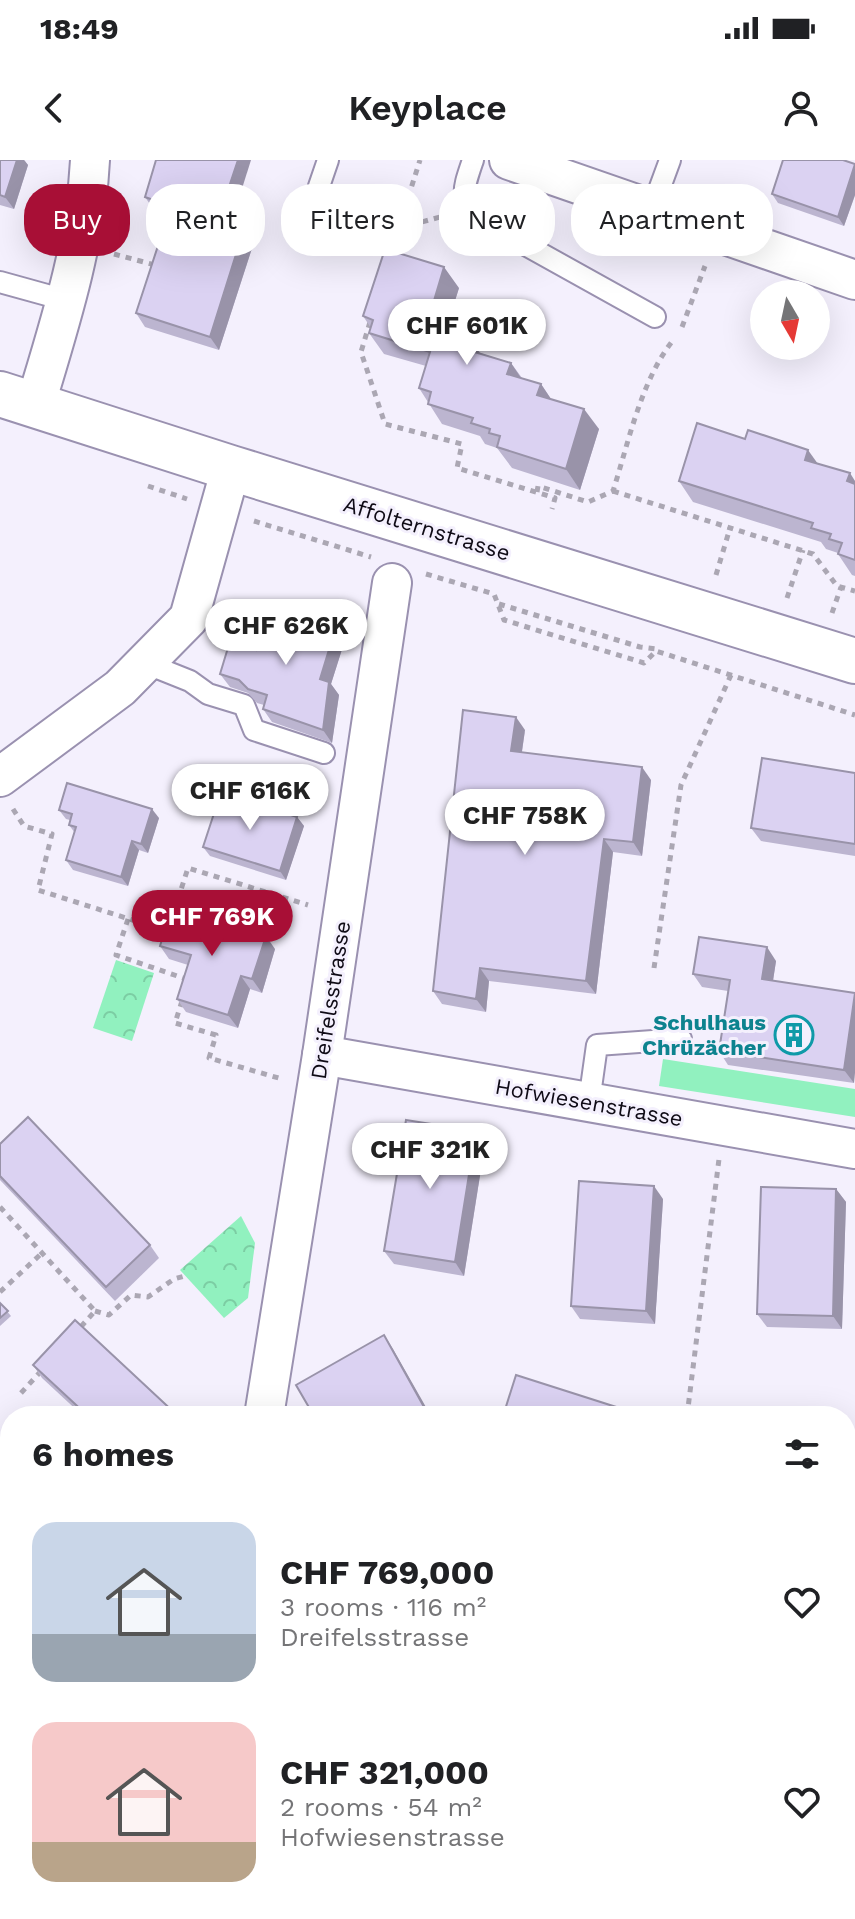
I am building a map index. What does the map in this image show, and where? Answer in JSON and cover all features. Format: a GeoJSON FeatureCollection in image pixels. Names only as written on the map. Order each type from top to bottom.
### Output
{"type":"FeatureCollection","features":[{"type":"Feature","properties":{"kind":"street"},"geometry":{"type":"LineString","coordinates":[[17,400],[65,300],[88,195],[90,160]]}},
{"type":"Feature","properties":{"kind":"street"},"geometry":{"type":"LineString","coordinates":[[509,160],[579,184]]}},
{"type":"Feature","properties":{"kind":"street"},"geometry":{"type":"LineString","coordinates":[[773,251],[855,280]]}},
{"type":"Feature","properties":{"kind":"street","name":"Affolternstrasse"},"geometry":{"type":"LineString","coordinates":[[17,400],[855,661]]}},
{"type":"Feature","properties":{"kind":"street"},"geometry":{"type":"LineString","coordinates":[[4,790],[120,688],[189,618],[231,468]]}},
{"type":"Feature","properties":{"kind":"street","name":"Dreifelsstrasse"},"geometry":{"type":"LineString","coordinates":[[266,1406],[400,572]]}},
{"type":"Feature","properties":{"kind":"street","name":"Hofwiesenstrasse"},"geometry":{"type":"LineString","coordinates":[[319,1072],[589,1102],[855,1149]]}},
{"type":"Feature","properties":{"kind":"lane"},"geometry":{"type":"LineString","coordinates":[[320,184],[328,160]]}},
{"type":"Feature","properties":{"kind":"lane"},"geometry":{"type":"LineString","coordinates":[[466,184],[473,160]]}},
{"type":"Feature","properties":{"kind":"lane"},"geometry":{"type":"LineString","coordinates":[[661,184],[670,160]]}},
{"type":"Feature","properties":{"kind":"lane"},"geometry":{"type":"LineString","coordinates":[[545,256],[655,317]]}},
{"type":"Feature","properties":{"kind":"lane"},"geometry":{"type":"LineString","coordinates":[[0,282],[65,300]]}},
{"type":"Feature","properties":{"kind":"lane"},"geometry":{"type":"LineString","coordinates":[[145,663],[190,681],[208,694],[244,705],[254,730],[324,753]]}},
{"type":"Feature","properties":{"kind":"lane"},"geometry":{"type":"LineString","coordinates":[[589,1102],[597,1045],[681,1039]]}},
{"type":"Feature","properties":{"kind":"path"},"geometry":{"type":"LineString","coordinates":[[413,184],[420,160]]}},
{"type":"Feature","properties":{"kind":"path"},"geometry":{"type":"LineString","coordinates":[[124,256],[155,265]]}},
{"type":"Feature","properties":{"kind":"path"},"geometry":{"type":"LineString","coordinates":[[386,269],[390,256]]}},
{"type":"Feature","properties":{"kind":"path"},"geometry":{"type":"LineString","coordinates":[[613,491],[646,389],[667,348],[688,317],[709,256]]}},
{"type":"Feature","properties":{"kind":"path"},"geometry":{"type":"LineString","coordinates":[[374,311],[361,352],[385,424],[462,444],[457,468],[555,498],[552,509]]}},
{"type":"Feature","properties":{"kind":"path"},"geometry":{"type":"LineString","coordinates":[[537,492],[538,486],[588,502],[613,491],[803,550],[813,554],[837,586],[855,591]]}},
{"type":"Feature","properties":{"kind":"path"},"geometry":{"type":"LineString","coordinates":[[219,510],[400,572],[494,594],[504,620],[644,663],[656,651]]}},
{"type":"Feature","properties":{"kind":"path"},"geometry":{"type":"LineString","coordinates":[[716,575],[730,528]]}},
{"type":"Feature","properties":{"kind":"path"},"geometry":{"type":"LineString","coordinates":[[787,598],[803,550]]}},
{"type":"Feature","properties":{"kind":"path"},"geometry":{"type":"LineString","coordinates":[[832,613],[841,587]]}},
{"type":"Feature","properties":{"kind":"path"},"geometry":{"type":"LineString","coordinates":[[498,603],[855,715]]}},
{"type":"Feature","properties":{"kind":"path"},"geometry":{"type":"LineString","coordinates":[[654,968],[681,785],[731,675]]}},
{"type":"Feature","properties":{"kind":"path"},"geometry":{"type":"LineString","coordinates":[[4,790],[24,826],[52,834],[38,890],[167,931],[188,868],[343,916]]}},
{"type":"Feature","properties":{"kind":"path"},"geometry":{"type":"LineString","coordinates":[[128,919],[116,955],[189,979],[175,1023],[216,1035],[209,1058],[319,1072]]}},
{"type":"Feature","properties":{"kind":"path"},"geometry":{"type":"LineString","coordinates":[[688,1406],[723,1126]]}},
{"type":"Feature","properties":{"kind":"path"},"geometry":{"type":"LineString","coordinates":[[0,1207],[95,1311],[109,1315],[131,1295],[148,1297],[174,1279],[188,1275]]}},
{"type":"Feature","properties":{"kind":"path"},"geometry":{"type":"LineString","coordinates":[[0,1292],[42,1253]]}},
{"type":"Feature","properties":{"kind":"path"},"geometry":{"type":"LineString","coordinates":[[74,1335],[95,1311]]}},
{"type":"Feature","properties":{"kind":"path"},"geometry":{"type":"LineString","coordinates":[[21,1393],[42,1370]]}},
{"type":"Feature","properties":{"kind":"green space"},"geometry":{"type":"Polygon","coordinates":[[[116,960],[154,973],[132,1041],[93,1028],[116,960]]]}},
{"type":"Feature","properties":{"kind":"green space"},"geometry":{"type":"Polygon","coordinates":[[[663,1059],[855,1089],[855,1117],[659,1086],[663,1059]]]}},
{"type":"Feature","properties":{"kind":"green space"},"geometry":{"type":"Polygon","coordinates":[[[241,1216],[255,1243],[248,1298],[224,1318],[180,1270],[241,1216]]]}},
{"type":"Feature","properties":{"kind":"building"},"geometry":{"type":"Polygon","coordinates":[[[0,160],[17,160],[5,197],[0,195],[0,160]]]}},
{"type":"Feature","properties":{"kind":"building"},"geometry":{"type":"Polygon","coordinates":[[[156,160],[238,160],[230,184],[149,184],[156,160]]]}},
{"type":"Feature","properties":{"kind":"building"},"geometry":{"type":"Polygon","coordinates":[[[783,160],[843,160],[855,164],[838,217],[773,194],[783,160]]]}},
{"type":"Feature","properties":{"kind":"building"},"geometry":{"type":"Polygon","coordinates":[[[155,256],[236,256],[210,337],[136,313],[155,256]]]}},
{"type":"Feature","properties":{"kind":"building"},"geometry":{"type":"Polygon","coordinates":[[[383,256],[408,256],[444,267],[430,314],[441,317],[437,330],[471,340],[468,350],[511,363],[507,374],[541,384],[537,395],[584,409],[566,469],[497,447],[500,436],[471,423],[473,418],[428,404],[431,392],[419,388],[430,352],[369,333],[373,320],[363,316],[383,256]]]}},
{"type":"Feature","properties":{"kind":"building"},"geometry":{"type":"Polygon","coordinates":[[[697,423],[745,439],[748,430],[808,450],[805,460],[850,473],[847,481],[855,484],[855,560],[838,554],[842,543],[829,539],[831,534],[811,528],[813,523],[679,481],[697,423]]]}},
{"type":"Feature","properties":{"kind":"building"},"geometry":{"type":"Polygon","coordinates":[[[269,609],[335,630],[320,679],[329,682],[323,730],[263,709],[267,695],[220,674],[230,641],[256,650],[269,609]]]}},
{"type":"Feature","properties":{"kind":"building"},"geometry":{"type":"Polygon","coordinates":[[[463,710],[516,717],[511,751],[642,767],[633,842],[604,839],[586,981],[480,968],[476,999],[433,991],[463,710]]]}},
{"type":"Feature","properties":{"kind":"building"},"geometry":{"type":"Polygon","coordinates":[[[762,758],[855,773],[855,844],[751,828],[762,758]]]}},
{"type":"Feature","properties":{"kind":"building"},"geometry":{"type":"Polygon","coordinates":[[[67,783],[152,809],[141,844],[132,841],[121,877],[66,860],[76,827],[69,825],[72,814],[59,810],[67,783]]]}},
{"type":"Feature","properties":{"kind":"building"},"geometry":{"type":"Polygon","coordinates":[[[221,792],[297,817],[280,871],[203,847],[221,792]]]}},
{"type":"Feature","properties":{"kind":"building"},"geometry":{"type":"Polygon","coordinates":[[[172,907],[266,936],[252,979],[241,976],[228,1015],[177,999],[191,955],[160,946],[172,907]]]}},
{"type":"Feature","properties":{"kind":"building","name":"Schulhaus Chrüzächer"},"geometry":{"type":"Polygon","coordinates":[[[699,937],[767,947],[762,979],[855,993],[844,1070],[719,1051],[730,980],[693,974],[699,937]]]}},
{"type":"Feature","properties":{"kind":"building"},"geometry":{"type":"Polygon","coordinates":[[[28,1117],[150,1245],[106,1287],[0,1176],[0,1144],[28,1117]]]}},
{"type":"Feature","properties":{"kind":"building"},"geometry":{"type":"Polygon","coordinates":[[[406,1120],[476,1131],[455,1262],[384,1251],[406,1120]]]}},
{"type":"Feature","properties":{"kind":"building"},"geometry":{"type":"Polygon","coordinates":[[[579,1181],[654,1186],[646,1311],[571,1306],[579,1181]]]}},
{"type":"Feature","properties":{"kind":"building"},"geometry":{"type":"Polygon","coordinates":[[[761,1187],[836,1189],[833,1316],[757,1314],[761,1187]]]}},
{"type":"Feature","properties":{"kind":"building"},"geometry":{"type":"Polygon","coordinates":[[[0,1303],[8,1311],[0,1318],[0,1303]]]}},
{"type":"Feature","properties":{"kind":"building"},"geometry":{"type":"Polygon","coordinates":[[[75,1320],[167,1406],[77,1406],[33,1365],[75,1320]]]}},
{"type":"Feature","properties":{"kind":"building"},"geometry":{"type":"Polygon","coordinates":[[[384,1335],[423,1406],[308,1406],[296,1385],[384,1335]]]}},
{"type":"Feature","properties":{"kind":"building"},"geometry":{"type":"Polygon","coordinates":[[[516,1375],[613,1406],[506,1406],[516,1375]]]}},
{"type":"Feature","properties":{"kind":"place","name":"Schulhaus Chrüzächer"},"geometry":{"type":"Point","coordinates":[794,1035]}}]}
